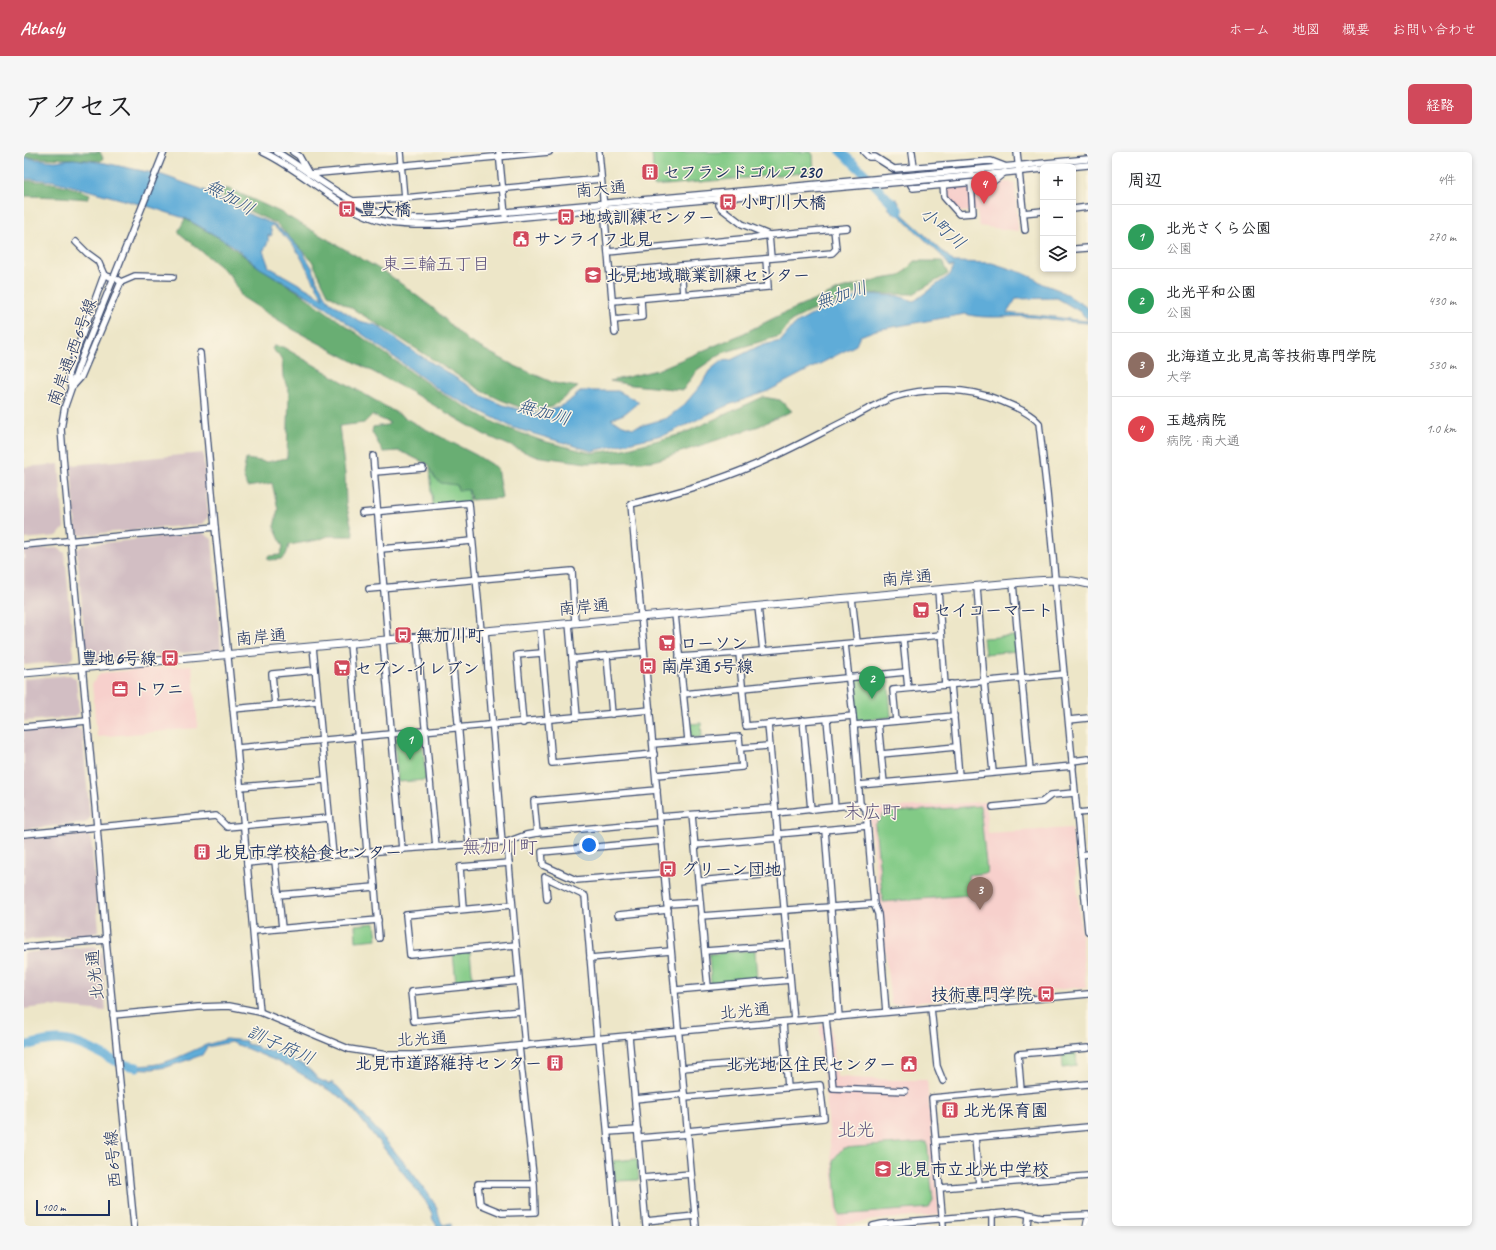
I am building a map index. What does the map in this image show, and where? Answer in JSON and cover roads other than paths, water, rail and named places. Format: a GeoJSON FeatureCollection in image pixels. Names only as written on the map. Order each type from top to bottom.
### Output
{"type":"FeatureCollection","features":[{"type":"Feature","properties":{"kind":"main road","name":"南岸通"},"geometry":{"type":"LineString","coordinates":[[24,673],[1013,583],[1055,580],[1075,581],[1088,584]]}},
{"type":"Feature","properties":{"kind":"main road"},"geometry":{"type":"LineString","coordinates":[[1087,1226],[1088,1220]]}},
{"type":"Feature","properties":{"kind":"street","name":"南岸通;西6号線"},"geometry":{"type":"LineString","coordinates":[[82,667],[61,429],[65,406],[82,357],[164,152]]}},
{"type":"Feature","properties":{"kind":"street","name":"南大通"},"geometry":{"type":"LineString","coordinates":[[264,152],[364,214],[385,221],[406,225],[441,225],[604,210],[720,198],[776,190],[1019,168],[1088,159]]}},
{"type":"Feature","properties":{"kind":"street","name":"南大通"},"geometry":{"type":"LineString","coordinates":[[277,152],[309,174],[352,200],[375,211],[406,218],[440,218],[720,192],[776,190]]}},
{"type":"Feature","properties":{"kind":"street"},"geometry":{"type":"LineString","coordinates":[[293,152],[299,156],[309,174]]}},
{"type":"Feature","properties":{"kind":"street"},"geometry":{"type":"LineString","coordinates":[[400,152],[406,225]]}},
{"type":"Feature","properties":{"kind":"street"},"geometry":{"type":"LineString","coordinates":[[304,177],[309,174],[402,166],[499,155],[549,152]]}},
{"type":"Feature","properties":{"kind":"street"},"geometry":{"type":"LineString","coordinates":[[598,152],[615,333]]}},
{"type":"Feature","properties":{"kind":"street"},"geometry":{"type":"LineString","coordinates":[[864,152],[869,157],[875,157],[894,169],[911,168],[991,161],[1004,169],[995,180],[913,188],[911,185],[911,168],[912,152]]}},
{"type":"Feature","properties":{"kind":"street"},"geometry":{"type":"LineString","coordinates":[[1017,152],[1025,230]]}},
{"type":"Feature","properties":{"kind":"street"},"geometry":{"type":"LineString","coordinates":[[499,155],[505,219]]}},
{"type":"Feature","properties":{"kind":"street"},"geometry":{"type":"LineString","coordinates":[[1076,166],[1088,165]]}},
{"type":"Feature","properties":{"kind":"street","name":"南大通"},"geometry":{"type":"LineString","coordinates":[[1019,168],[1040,169]]}},
{"type":"Feature","properties":{"kind":"street"},"geometry":{"type":"LineString","coordinates":[[352,200],[404,198],[601,179]]}},
{"type":"Feature","properties":{"kind":"street"},"geometry":{"type":"LineString","coordinates":[[943,185],[944,197],[960,214],[973,213],[971,182]]}},
{"type":"Feature","properties":{"kind":"street"},"geometry":{"type":"LineString","coordinates":[[720,192],[718,205],[730,216],[742,224],[769,235]]}},
{"type":"Feature","properties":{"kind":"street"},"geometry":{"type":"LineString","coordinates":[[1076,209],[1088,207]]}},
{"type":"Feature","properties":{"kind":"street"},"geometry":{"type":"LineString","coordinates":[[1023,213],[1040,211]]}},
{"type":"Feature","properties":{"kind":"street"},"geometry":{"type":"LineString","coordinates":[[608,252],[847,228]]}},
{"type":"Feature","properties":{"kind":"street"},"geometry":{"type":"LineString","coordinates":[[610,272],[832,253],[836,249],[834,230]]}},
{"type":"Feature","properties":{"kind":"street"},"geometry":{"type":"LineString","coordinates":[[613,301],[768,288],[769,235]]}},
{"type":"Feature","properties":{"kind":"street"},"geometry":{"type":"LineString","coordinates":[[71,387],[68,374],[107,276],[98,261],[76,242]]}},
{"type":"Feature","properties":{"kind":"street"},"geometry":{"type":"LineString","coordinates":[[1076,249],[1088,248]]}},
{"type":"Feature","properties":{"kind":"street"},"geometry":{"type":"LineString","coordinates":[[681,266],[683,295]]}},
{"type":"Feature","properties":{"kind":"street"},"geometry":{"type":"LineString","coordinates":[[71,387],[81,377],[120,281],[135,276],[173,277]]}},
{"type":"Feature","properties":{"kind":"street"},"geometry":{"type":"LineString","coordinates":[[614,320],[642,317],[640,298]]}},
{"type":"Feature","properties":{"kind":"street"},"geometry":{"type":"LineString","coordinates":[[200,353],[215,527],[254,931],[260,1012]]}},
{"type":"Feature","properties":{"kind":"street"},"geometry":{"type":"LineString","coordinates":[[696,1226],[676,990],[631,504],[710,483],[754,466],[893,397],[921,391],[943,390],[972,392],[990,396],[1033,416],[1039,423],[1081,855],[1086,886],[1088,931]]}},
{"type":"Feature","properties":{"kind":"street"},"geometry":{"type":"LineString","coordinates":[[373,456],[384,588],[391,735],[402,849]]}},
{"type":"Feature","properties":{"kind":"street"},"geometry":{"type":"LineString","coordinates":[[375,472],[423,468]]}},
{"type":"Feature","properties":{"kind":"street"},"geometry":{"type":"LineString","coordinates":[[362,513],[469,503],[504,842],[509,863],[519,981],[522,1046],[534,1184],[535,1212],[502,1213],[480,1204],[478,1184],[534,1184]]}},
{"type":"Feature","properties":{"kind":"street"},"geometry":{"type":"LineString","coordinates":[[24,545],[215,527]]}},
{"type":"Feature","properties":{"kind":"street"},"geometry":{"type":"LineString","coordinates":[[381,549],[472,541]]}},
{"type":"Feature","properties":{"kind":"street"},"geometry":{"type":"LineString","coordinates":[[369,589],[572,572],[572,659],[577,717]]}},
{"type":"Feature","properties":{"kind":"street"},"geometry":{"type":"LineString","coordinates":[[1013,583],[1030,770]]}},
{"type":"Feature","properties":{"kind":"street"},"geometry":{"type":"LineString","coordinates":[[977,587],[984,682],[993,772]]}},
{"type":"Feature","properties":{"kind":"street"},"geometry":{"type":"LineString","coordinates":[[938,590],[941,635],[954,716],[959,776]]}},
{"type":"Feature","properties":{"kind":"street"},"geometry":{"type":"LineString","coordinates":[[852,598],[857,642]]}},
{"type":"Feature","properties":{"kind":"street"},"geometry":{"type":"LineString","coordinates":[[758,607],[763,650]]}},
{"type":"Feature","properties":{"kind":"street"},"geometry":{"type":"LineString","coordinates":[[675,614],[688,740]]}},
{"type":"Feature","properties":{"kind":"street"},"geometry":{"type":"LineString","coordinates":[[540,626],[552,763],[654,754]]}},
{"type":"Feature","properties":{"kind":"street"},"geometry":{"type":"LineString","coordinates":[[450,634],[469,844]]}},
{"type":"Feature","properties":{"kind":"street"},"geometry":{"type":"LineString","coordinates":[[679,657],[941,635]]}},
{"type":"Feature","properties":{"kind":"street"},"geometry":{"type":"LineString","coordinates":[[416,638],[436,847]]}},
{"type":"Feature","properties":{"kind":"street"},"geometry":{"type":"LineString","coordinates":[[903,639],[908,688]]}},
{"type":"Feature","properties":{"kind":"street"},"geometry":{"type":"LineString","coordinates":[[350,644],[358,737],[380,938]]}},
{"type":"Feature","properties":{"kind":"street"},"geometry":{"type":"LineString","coordinates":[[845,644],[850,678],[860,804]]}},
{"type":"Feature","properties":{"kind":"street"},"geometry":{"type":"LineString","coordinates":[[313,647],[333,855]]}},
{"type":"Feature","properties":{"kind":"street"},"geometry":{"type":"LineString","coordinates":[[572,659],[644,652]]}},
{"type":"Feature","properties":{"kind":"street"},"geometry":{"type":"LineString","coordinates":[[523,723],[517,655],[542,653]]}},
{"type":"Feature","properties":{"kind":"street"},"geometry":{"type":"LineString","coordinates":[[739,653],[746,726],[853,716]]}},
{"type":"Feature","properties":{"kind":"street"},"geometry":{"type":"LineString","coordinates":[[607,656],[612,714]]}},
{"type":"Feature","properties":{"kind":"street","name":"北光通"},"geometry":{"type":"LineString","coordinates":[[82,667],[113,1015],[206,1006],[229,1006],[260,1012],[349,1048],[387,1055],[418,1055],[1088,994]]}},
{"type":"Feature","properties":{"kind":"street"},"geometry":{"type":"LineString","coordinates":[[275,705],[272,674],[315,670]]}},
{"type":"Feature","properties":{"kind":"street"},"geometry":{"type":"LineString","coordinates":[[683,694],[906,672]]}},
{"type":"Feature","properties":{"kind":"street"},"geometry":{"type":"LineString","coordinates":[[896,721],[893,690],[1064,674]]}},
{"type":"Feature","properties":{"kind":"street"},"geometry":{"type":"LineString","coordinates":[[233,709],[318,701]]}},
{"type":"Feature","properties":{"kind":"street"},"geometry":{"type":"LineString","coordinates":[[236,748],[426,732],[650,710]]}},
{"type":"Feature","properties":{"kind":"street"},"geometry":{"type":"LineString","coordinates":[[854,725],[954,716]]}},
{"type":"Feature","properties":{"kind":"street"},"geometry":{"type":"LineString","coordinates":[[827,718],[835,807]]}},
{"type":"Feature","properties":{"kind":"street"},"geometry":{"type":"LineString","coordinates":[[1069,720],[1088,718]]}},
{"type":"Feature","properties":{"kind":"street"},"geometry":{"type":"LineString","coordinates":[[803,720],[811,810]]}},
{"type":"Feature","properties":{"kind":"street"},"geometry":{"type":"LineString","coordinates":[[24,726],[87,721]]}},
{"type":"Feature","properties":{"kind":"street"},"geometry":{"type":"LineString","coordinates":[[878,723],[884,783]]}},
{"type":"Feature","properties":{"kind":"street"},"geometry":{"type":"LineString","coordinates":[[768,724],[794,1021]]}},
{"type":"Feature","properties":{"kind":"street"},"geometry":{"type":"LineString","coordinates":[[653,744],[740,737],[742,767],[656,775]]}},
{"type":"Feature","properties":{"kind":"street"},"geometry":{"type":"LineString","coordinates":[[740,748],[769,746]]}},
{"type":"Feature","properties":{"kind":"street"},"geometry":{"type":"LineString","coordinates":[[881,754],[956,746]]}},
{"type":"Feature","properties":{"kind":"street"},"geometry":{"type":"LineString","coordinates":[[859,785],[993,772],[1030,770],[1072,764],[1088,759]]}},
{"type":"Feature","properties":{"kind":"street"},"geometry":{"type":"LineString","coordinates":[[240,787],[325,780]]}},
{"type":"Feature","properties":{"kind":"street"},"geometry":{"type":"LineString","coordinates":[[537,833],[534,800],[657,790]]}},
{"type":"Feature","properties":{"kind":"street"},"geometry":{"type":"LineString","coordinates":[[993,807],[1042,802],[1051,795],[1075,793]]}},
{"type":"Feature","properties":{"kind":"street"},"geometry":{"type":"LineString","coordinates":[[247,863],[402,849],[504,842],[537,833],[660,820],[692,815],[776,810],[811,810],[860,804],[866,809],[874,904],[878,914],[886,1012]]}},
{"type":"Feature","properties":{"kind":"street"},"geometry":{"type":"LineString","coordinates":[[1077,812],[1088,812]]}},
{"type":"Feature","properties":{"kind":"street"},"geometry":{"type":"LineString","coordinates":[[692,815],[708,987]]}},
{"type":"Feature","properties":{"kind":"street"},"geometry":{"type":"LineString","coordinates":[[24,834],[216,816],[227,828],[329,818]]}},
{"type":"Feature","properties":{"kind":"street"},"geometry":{"type":"LineString","coordinates":[[695,845],[867,826]]}},
{"type":"Feature","properties":{"kind":"street"},"geometry":{"type":"LineString","coordinates":[[825,830],[832,907],[839,1017]]}},
{"type":"Feature","properties":{"kind":"street"},"geometry":{"type":"LineString","coordinates":[[662,842],[542,852],[543,865],[576,880],[664,873]]}},
{"type":"Feature","properties":{"kind":"street"},"geometry":{"type":"LineString","coordinates":[[1081,855],[1088,854]]}},
{"type":"Feature","properties":{"kind":"street"},"geometry":{"type":"LineString","coordinates":[[275,861],[282,928]]}},
{"type":"Feature","properties":{"kind":"street"},"geometry":{"type":"LineString","coordinates":[[463,908],[460,868],[509,863]]}},
{"type":"Feature","properties":{"kind":"street"},"geometry":{"type":"LineString","coordinates":[[699,881],[781,873]]}},
{"type":"Feature","properties":{"kind":"street"},"geometry":{"type":"LineString","coordinates":[[547,899],[545,877],[585,896],[616,1226]]}},
{"type":"Feature","properties":{"kind":"street"},"geometry":{"type":"LineString","coordinates":[[278,894],[375,887]]}},
{"type":"Feature","properties":{"kind":"street"},"geometry":{"type":"LineString","coordinates":[[668,904],[700,902]]}},
{"type":"Feature","properties":{"kind":"street"},"geometry":{"type":"LineString","coordinates":[[701,916],[874,904]]}},
{"type":"Feature","properties":{"kind":"street"},"geometry":{"type":"LineString","coordinates":[[512,905],[406,914],[410,955],[516,945]]}},
{"type":"Feature","properties":{"kind":"street"},"geometry":{"type":"LineString","coordinates":[[618,915],[668,910]]}},
{"type":"Feature","properties":{"kind":"street"},"geometry":{"type":"LineString","coordinates":[[254,931],[378,920]]}},
{"type":"Feature","properties":{"kind":"street"},"geometry":{"type":"LineString","coordinates":[[24,947],[106,940]]}},
{"type":"Feature","properties":{"kind":"street"},"geometry":{"type":"LineString","coordinates":[[705,951],[787,945]]}},
{"type":"Feature","properties":{"kind":"street"},"geometry":{"type":"LineString","coordinates":[[590,958],[672,951]]}},
{"type":"Feature","properties":{"kind":"street"},"geometry":{"type":"LineString","coordinates":[[676,990],[790,980]]}},
{"type":"Feature","properties":{"kind":"street"},"geometry":{"type":"LineString","coordinates":[[519,981],[411,992],[414,1021],[521,1011]]}},
{"type":"Feature","properties":{"kind":"street"},"geometry":{"type":"LineString","coordinates":[[931,1008],[937,1066],[943,1081]]}},
{"type":"Feature","properties":{"kind":"street","name":"西6号線"},"geometry":{"type":"LineString","coordinates":[[113,1015],[134,1226]]}},
{"type":"Feature","properties":{"kind":"street"},"geometry":{"type":"LineString","coordinates":[[826,1018],[833,1088],[905,1091]]}},
{"type":"Feature","properties":{"kind":"street"},"geometry":{"type":"LineString","coordinates":[[783,1022],[788,1088]]}},
{"type":"Feature","properties":{"kind":"street"},"geometry":{"type":"LineString","coordinates":[[630,1036],[646,1223],[695,1216]]}},
{"type":"Feature","properties":{"kind":"street"},"geometry":{"type":"LineString","coordinates":[[1021,1090],[1018,1054],[1088,1048]]}},
{"type":"Feature","properties":{"kind":"street"},"geometry":{"type":"LineString","coordinates":[[682,1068],[786,1059]]}},
{"type":"Feature","properties":{"kind":"street"},"geometry":{"type":"LineString","coordinates":[[635,1099],[788,1088],[820,1084],[824,1118],[639,1138]]}},
{"type":"Feature","properties":{"kind":"street"},"geometry":{"type":"LineString","coordinates":[[943,1226],[932,1098],[1088,1084]]}},
{"type":"Feature","properties":{"kind":"street"},"geometry":{"type":"LineString","coordinates":[[936,1141],[1088,1127]]}},
{"type":"Feature","properties":{"kind":"street"},"geometry":{"type":"LineString","coordinates":[[608,1132],[638,1130]]}},
{"type":"Feature","properties":{"kind":"street"},"geometry":{"type":"LineString","coordinates":[[975,1137],[980,1185]]}},
{"type":"Feature","properties":{"kind":"street"},"geometry":{"type":"LineString","coordinates":[[642,1178],[691,1174]]}},
{"type":"Feature","properties":{"kind":"street"},"geometry":{"type":"LineString","coordinates":[[940,1188],[1088,1176]]}},
{"type":"Feature","properties":{"kind":"street"},"geometry":{"type":"LineString","coordinates":[[873,1226],[942,1218],[1017,1212],[1054,1218],[1088,1214]]}},
{"type":"Feature","properties":{"kind":"street"},"geometry":{"type":"LineString","coordinates":[[992,1214],[992,1226]]}},
{"type":"Feature","properties":{"kind":"street"},"geometry":{"type":"LineString","coordinates":[[1028,1226],[1029,1215]]}},
{"type":"Feature","properties":{"kind":"water","name":"無加川"},"geometry":{"type":"Polygon","coordinates":[[[24,158],[55,161],[73,159],[105,163],[162,175],[204,190],[253,216],[273,224],[287,235],[301,250],[313,269],[317,281],[329,301],[359,321],[376,325],[481,395],[500,404],[534,414],[549,411],[567,403],[581,391],[618,391],[639,402],[624,414],[611,419],[633,428],[667,418],[684,405],[701,385],[709,371],[721,361],[731,360],[759,346],[781,341],[794,325],[810,316],[839,303],[866,294],[898,296],[914,301],[950,275],[954,266],[950,267],[942,256],[898,214],[892,212],[887,207],[896,198],[899,203],[899,211],[954,262],[992,263],[1023,273],[1043,284],[1059,290],[1088,308],[1088,320],[1079,311],[1057,298],[1016,299],[1007,313],[1088,321],[1088,323],[1022,317],[981,317],[965,314],[876,330],[860,336],[856,345],[768,391],[726,406],[667,434],[592,451],[514,428],[442,392],[321,304],[260,268],[232,245],[187,219],[150,207],[54,181],[24,179],[24,158]],[[272,225],[270,227],[272,234],[271,236],[268,235],[266,247],[263,251],[269,267],[323,298],[298,252],[287,238],[272,225]]]}},
{"type":"Feature","properties":{"kind":"water","name":"訓子府川"},"geometry":{"type":"Polygon","coordinates":[[[226,1039],[246,1041],[246,1044],[257,1046],[261,1050],[274,1051],[302,1064],[318,1079],[329,1084],[331,1082],[338,1087],[376,1129],[427,1192],[436,1206],[441,1222],[444,1225],[450,1223],[452,1226],[437,1226],[432,1218],[433,1216],[426,1202],[349,1104],[342,1098],[291,1068],[231,1042],[207,1047],[202,1055],[167,1067],[152,1069],[126,1068],[126,1064],[158,1064],[177,1058],[206,1045],[226,1039]]]}},
{"type":"Feature","properties":{"kind":"waterway","name":"小町川"},"geometry":{"type":"LineString","coordinates":[[841,152],[865,174],[899,211]]}},
{"type":"Feature","properties":{"kind":"waterway","name":"訓子府川"},"geometry":{"type":"LineString","coordinates":[[24,1046],[51,1040],[62,1040],[85,1046],[119,1062],[137,1067]]}},
{"type":"Feature","properties":{"kind":"place","name":"セフランドゴルフ230"},"geometry":{"type":"Point","coordinates":[650,172]}},
{"type":"Feature","properties":{"kind":"place","name":"小町川大橋"},"geometry":{"type":"Point","coordinates":[728,202]}},
{"type":"Feature","properties":{"kind":"place","name":"玉越病院"},"geometry":{"type":"Point","coordinates":[984,204]}},
{"type":"Feature","properties":{"kind":"place","name":"豊大橋"},"geometry":{"type":"Point","coordinates":[347,209]}},
{"type":"Feature","properties":{"kind":"place","name":"地域訓練センター"},"geometry":{"type":"Point","coordinates":[566,217]}},
{"type":"Feature","properties":{"kind":"place","name":"サンライフ北見"},"geometry":{"type":"Point","coordinates":[521,239]}},
{"type":"Feature","properties":{"kind":"place","name":"北見地域職業訓練センター"},"geometry":{"type":"Point","coordinates":[593,275]}},
{"type":"Feature","properties":{"kind":"place","name":"セイコーマート"},"geometry":{"type":"Point","coordinates":[921,610]}},
{"type":"Feature","properties":{"kind":"place","name":"無加川町"},"geometry":{"type":"Point","coordinates":[403,635]}},
{"type":"Feature","properties":{"kind":"place","name":"ローソン"},"geometry":{"type":"Point","coordinates":[667,643]}},
{"type":"Feature","properties":{"kind":"place","name":"豊地6号線"},"geometry":{"type":"Point","coordinates":[170,658]}},
{"type":"Feature","properties":{"kind":"place","name":"南岸通5号線"},"geometry":{"type":"Point","coordinates":[648,666]}},
{"type":"Feature","properties":{"kind":"place","name":"セブン-イレブン"},"geometry":{"type":"Point","coordinates":[342,668]}},
{"type":"Feature","properties":{"kind":"place","name":"トワニ"},"geometry":{"type":"Point","coordinates":[120,689]}},
{"type":"Feature","properties":{"kind":"place","name":"北光平和公園"},"geometry":{"type":"Point","coordinates":[872,699]}},
{"type":"Feature","properties":{"kind":"place","name":"北光さくら公園"},"geometry":{"type":"Point","coordinates":[410,760]}},
{"type":"Feature","properties":{"kind":"place","name":"北見市学校給食センター"},"geometry":{"type":"Point","coordinates":[202,852]}},
{"type":"Feature","properties":{"kind":"place","name":"グリーン団地"},"geometry":{"type":"Point","coordinates":[668,869]}},
{"type":"Feature","properties":{"kind":"place","name":"北海道立北見高等技術専門学院"},"geometry":{"type":"Point","coordinates":[980,910]}},
{"type":"Feature","properties":{"kind":"place","name":"技術専門学院"},"geometry":{"type":"Point","coordinates":[1046,994]}},
{"type":"Feature","properties":{"kind":"place","name":"北見市道路維持センター"},"geometry":{"type":"Point","coordinates":[555,1063]}},
{"type":"Feature","properties":{"kind":"place","name":"北光地区住民センター"},"geometry":{"type":"Point","coordinates":[909,1064]}},
{"type":"Feature","properties":{"kind":"place","name":"北光保育園"},"geometry":{"type":"Point","coordinates":[950,1110]}},
{"type":"Feature","properties":{"kind":"place","name":"北見市立北光中学校"},"geometry":{"type":"Point","coordinates":[883,1169]}},
{"type":"Feature","properties":{"kind":"district","name":"東三輪五丁目"},"geometry":{"type":"Point","coordinates":[436,264]}},
{"type":"Feature","properties":{"kind":"district","name":"末広町"},"geometry":{"type":"Point","coordinates":[872,812]}},
{"type":"Feature","properties":{"kind":"district","name":"無加川町"},"geometry":{"type":"Point","coordinates":[500,847]}},
{"type":"Feature","properties":{"kind":"district","name":"北光"},"geometry":{"type":"Point","coordinates":[856,1130]}}]}
